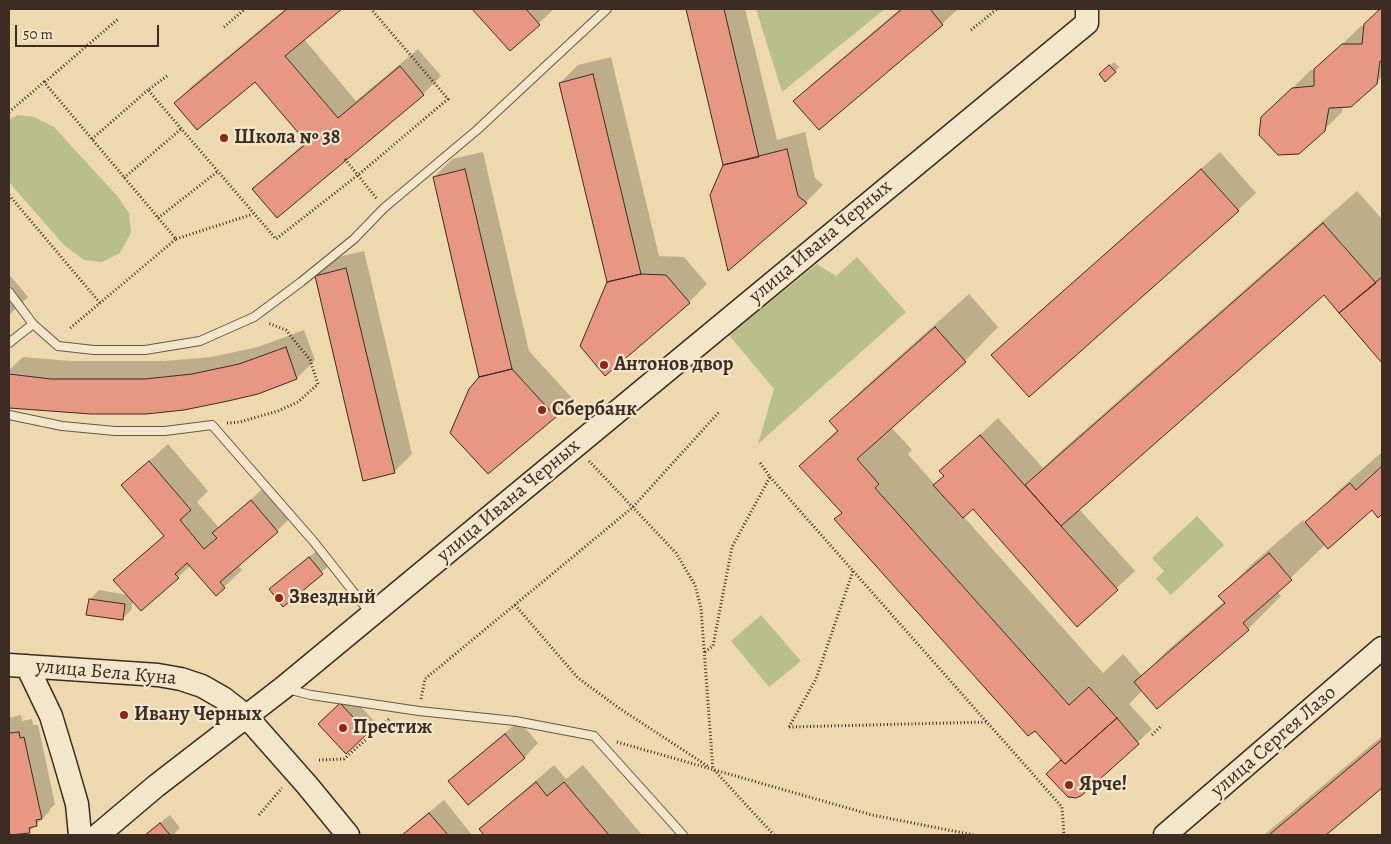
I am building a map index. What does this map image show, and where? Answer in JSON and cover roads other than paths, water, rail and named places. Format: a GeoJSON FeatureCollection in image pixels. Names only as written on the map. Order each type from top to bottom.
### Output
{"type":"FeatureCollection","features":[{"type":"Feature","properties":{"kind":"street","name":"улица Ивана Черных"},"geometry":{"type":"LineString","coordinates":[[98,835],[156,786],[283,688],[1089,16]]}},
{"type":"Feature","properties":{"kind":"street","name":"улица Сергея Лазо"},"geometry":{"type":"LineString","coordinates":[[1165,835],[1382,648]]}},
{"type":"Feature","properties":{"kind":"street","name":"улица Бела Куна"},"geometry":{"type":"LineString","coordinates":[[18,666],[158,675],[181,679],[202,686],[223,698],[246,716],[348,835]]}},
{"type":"Feature","properties":{"kind":"street"},"geometry":{"type":"LineString","coordinates":[[18,666],[51,716],[77,804],[80,835]]}},
{"type":"Feature","properties":{"kind":"lane"},"geometry":{"type":"LineString","coordinates":[[9,292],[33,324],[58,346],[94,350],[145,350],[200,341],[254,317],[354,239],[384,208],[477,130],[607,9]]}},
{"type":"Feature","properties":{"kind":"lane"},"geometry":{"type":"LineString","coordinates":[[9,342],[33,324]]}},
{"type":"Feature","properties":{"kind":"lane"},"geometry":{"type":"LineString","coordinates":[[9,415],[62,426],[114,432],[165,431],[212,425],[314,542],[371,614]]}},
{"type":"Feature","properties":{"kind":"lane"},"geometry":{"type":"LineString","coordinates":[[283,688],[311,695],[419,711],[515,721],[594,736],[683,835]]}},
{"type":"Feature","properties":{"kind":"place","name":"Школа № 38"},"geometry":{"type":"Point","coordinates":[224,138]}},
{"type":"Feature","properties":{"kind":"place","name":"Антонов двор"},"geometry":{"type":"Point","coordinates":[604,365]}},
{"type":"Feature","properties":{"kind":"place","name":"Сбербанк"},"geometry":{"type":"Point","coordinates":[542,410]}},
{"type":"Feature","properties":{"kind":"place","name":"Звездный"},"geometry":{"type":"Point","coordinates":[279,598]}},
{"type":"Feature","properties":{"kind":"place","name":"Ивану Черных"},"geometry":{"type":"Point","coordinates":[124,715]}},
{"type":"Feature","properties":{"kind":"place","name":"Престиж"},"geometry":{"type":"Point","coordinates":[343,728]}},
{"type":"Feature","properties":{"kind":"place","name":"Ярче!"},"geometry":{"type":"Point","coordinates":[1069,785]}}]}
